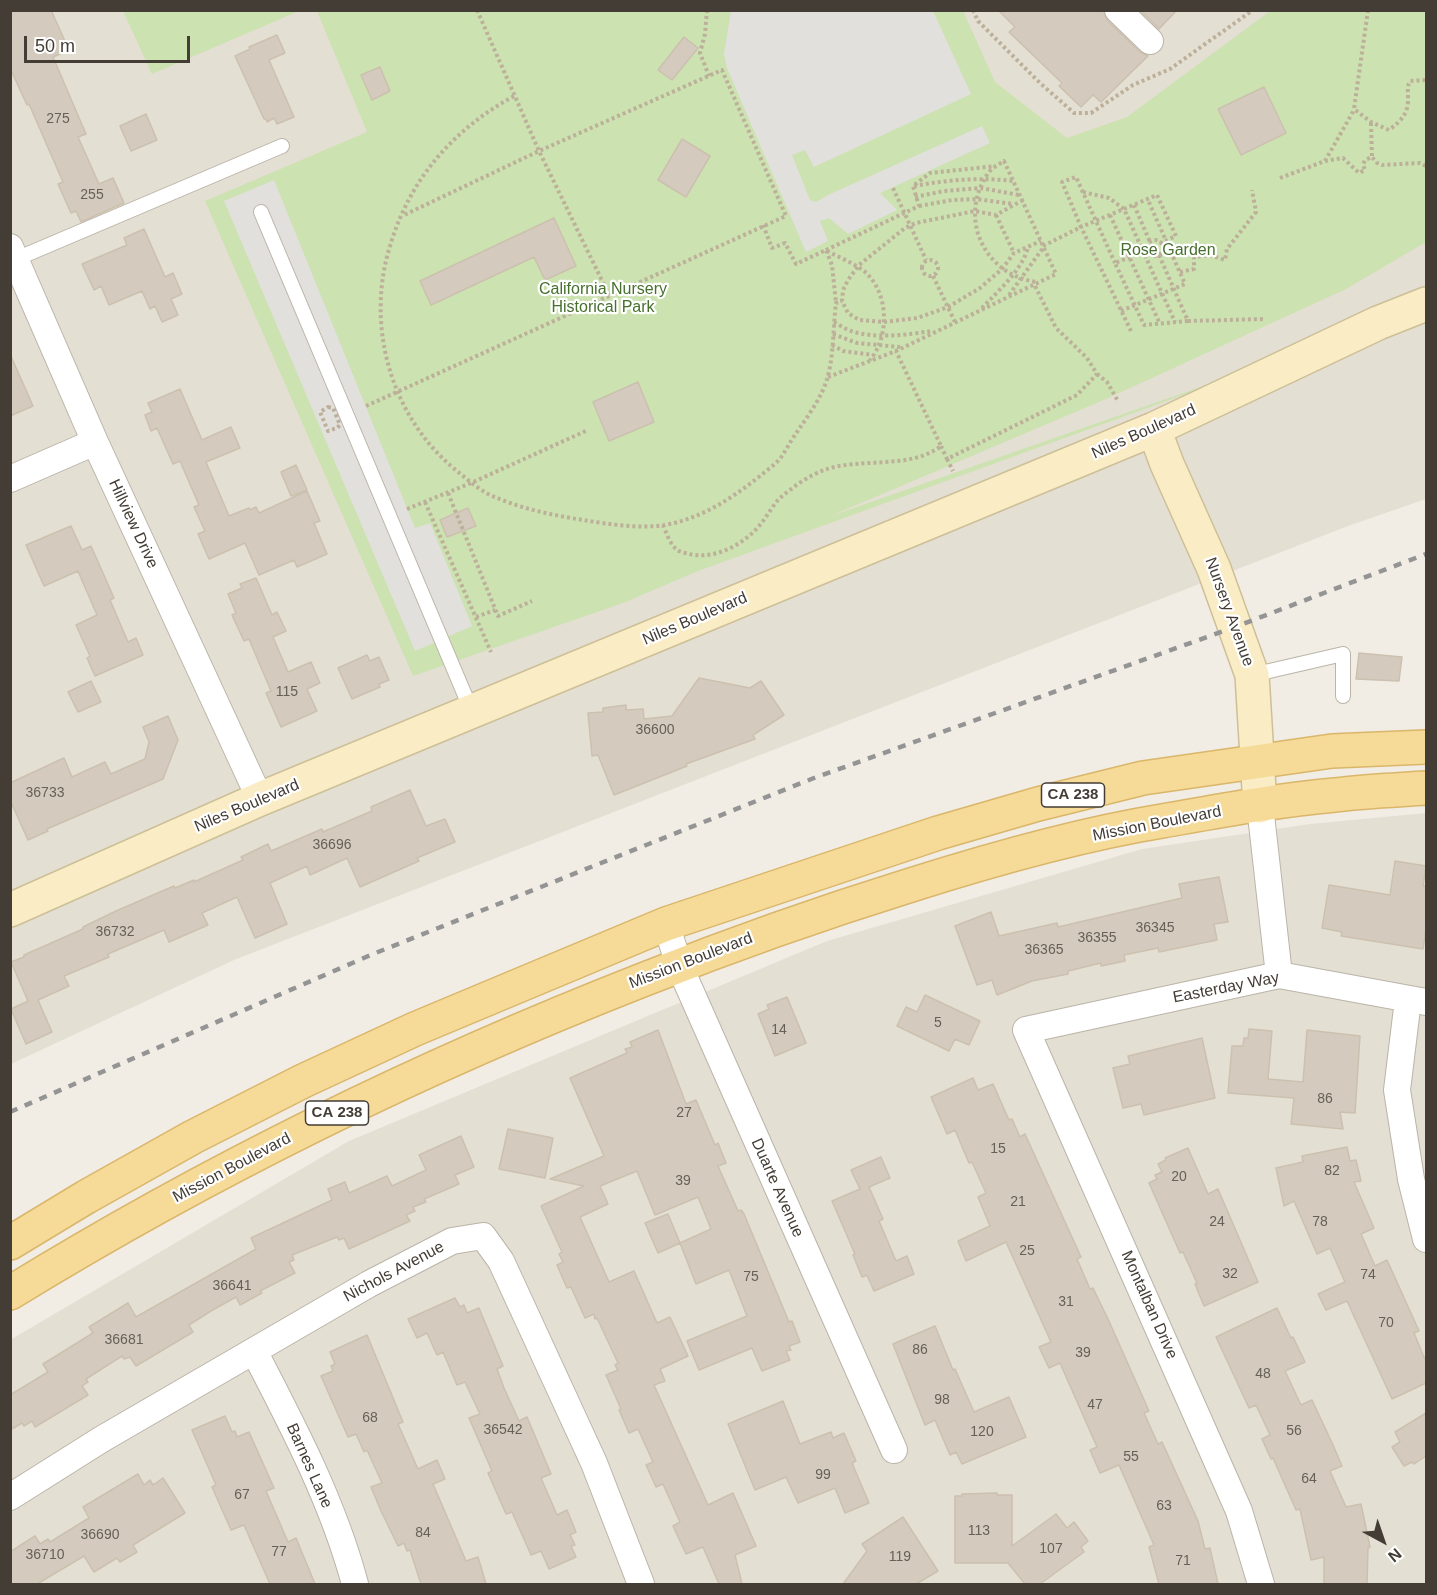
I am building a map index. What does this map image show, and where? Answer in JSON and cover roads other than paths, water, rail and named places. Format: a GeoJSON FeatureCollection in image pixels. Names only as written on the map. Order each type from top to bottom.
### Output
{"type":"FeatureCollection","features":[{"type":"Feature","properties":{"kind":"main road","name":"Niles Boulevard"},"geometry":{"type":"LineString","coordinates":[[1378,323],[1426,291]]}},
{"type":"Feature","properties":{"kind":"main road","name":"Niles Boulevard"},"geometry":{"type":"LineString","coordinates":[[10,910],[260,799],[1154,429],[1378,323],[1426,304]]}},
{"type":"Feature","properties":{"kind":"main road","name":"Nursery Avenue"},"geometry":{"type":"LineString","coordinates":[[1154,429],[1167,464],[1214,568],[1252,675],[1260,806]]}},
{"type":"Feature","properties":{"kind":"main road","name":"CA 238"},"geometry":{"type":"LineString","coordinates":[[10,1243],[193,1137],[303,1081],[415,1029],[666,924],[938,833],[1038,804],[1143,778],[1332,751],[1426,747]]}},
{"type":"Feature","properties":{"kind":"main road","name":"Mission Boulevard"},"geometry":{"type":"LineString","coordinates":[[10,1293],[117,1231],[328,1117],[568,1008],[769,932],[866,899],[998,859],[1159,821],[1334,795],[1426,788]]}},
{"type":"Feature","properties":{"kind":"street"},"geometry":{"type":"LineString","coordinates":[[1118,10],[1150,41]]}},
{"type":"Feature","properties":{"kind":"street","name":"Hillview Drive"},"geometry":{"type":"LineString","coordinates":[[13,253],[95,442],[260,799]]}},
{"type":"Feature","properties":{"kind":"street"},"geometry":{"type":"LineString","coordinates":[[10,479],[95,442]]}},
{"type":"Feature","properties":{"kind":"street"},"geometry":{"type":"LineString","coordinates":[[1260,806],[1279,975]]}},
{"type":"Feature","properties":{"kind":"street","name":"Duarte Avenue"},"geometry":{"type":"LineString","coordinates":[[666,924],[679,965],[894,1450]]}},
{"type":"Feature","properties":{"kind":"street","name":"Easterday Way"},"geometry":{"type":"LineString","coordinates":[[1026,1030],[1279,975],[1417,1001]]}},
{"type":"Feature","properties":{"kind":"street"},"geometry":{"type":"LineString","coordinates":[[1417,1001],[1397,1090],[1411,1179],[1426,1239]]}},
{"type":"Feature","properties":{"kind":"street","name":"Montalban Drive"},"geometry":{"type":"LineString","coordinates":[[1026,1030],[1239,1511],[1261,1584]]}},
{"type":"Feature","properties":{"kind":"street","name":"Nichols Avenue"},"geometry":{"type":"LineString","coordinates":[[10,1497],[102,1439],[369,1284],[452,1241],[483,1236],[501,1261],[594,1463],[642,1584]]}},
{"type":"Feature","properties":{"kind":"street","name":"Barnes Lane"},"geometry":{"type":"LineString","coordinates":[[254,1351],[310,1460],[350,1564],[355,1584]]}},
{"type":"Feature","properties":{"kind":"lane"},"geometry":{"type":"LineString","coordinates":[[13,253],[282,146]]}},
{"type":"Feature","properties":{"kind":"lane"},"geometry":{"type":"LineString","coordinates":[[261,212],[472,712]]}},
{"type":"Feature","properties":{"kind":"lane"},"geometry":{"type":"LineString","coordinates":[[1252,675],[1343,654],[1343,696]]}},
{"type":"Feature","properties":{"kind":"railway"},"geometry":{"type":"LineString","coordinates":[[10,1112],[373,954],[814,778],[1235,627],[1426,554]]}},
{"type":"Feature","properties":{"kind":"park label","name":"Rose Garden"},"geometry":{"type":"Point","coordinates":[1168,251]}},
{"type":"Feature","properties":{"kind":"park label","name":"California Nursery Historical Park"},"geometry":{"type":"Point","coordinates":[603,299]}}]}
